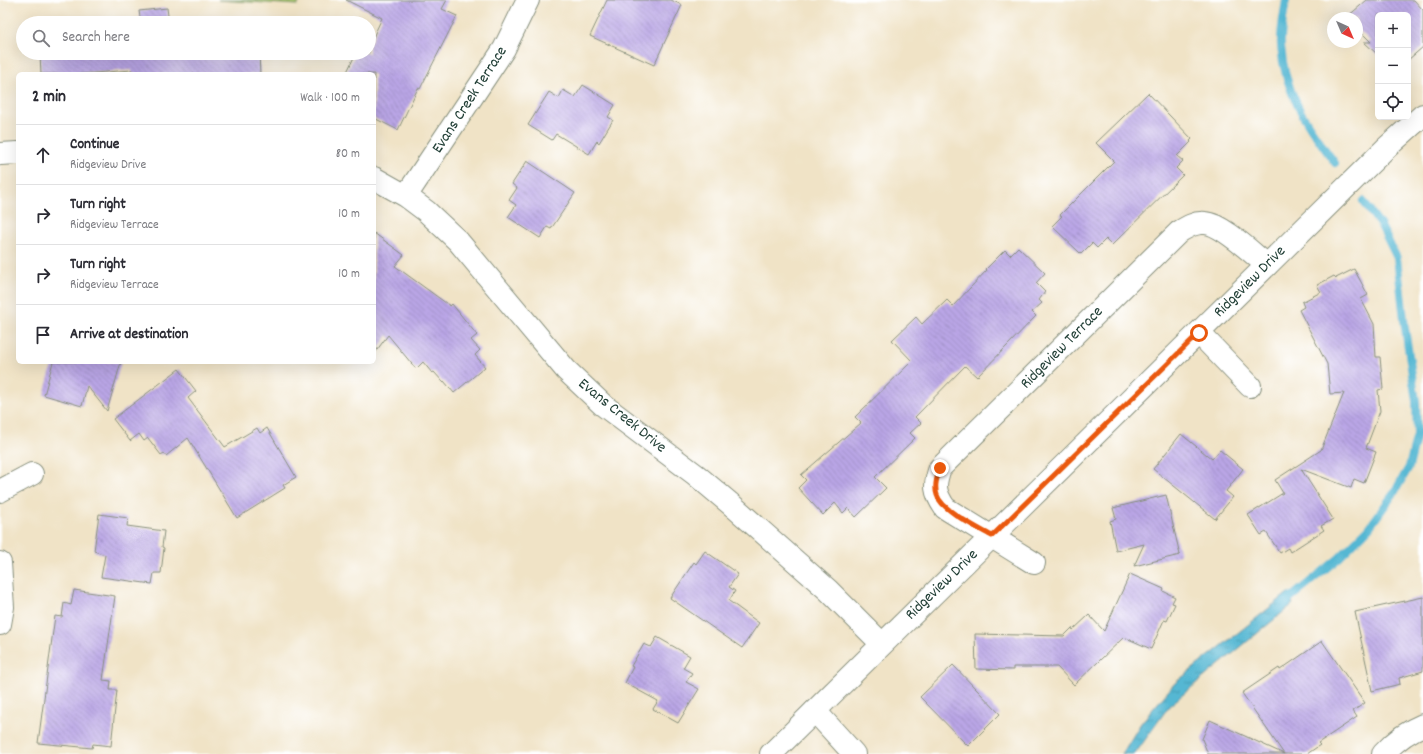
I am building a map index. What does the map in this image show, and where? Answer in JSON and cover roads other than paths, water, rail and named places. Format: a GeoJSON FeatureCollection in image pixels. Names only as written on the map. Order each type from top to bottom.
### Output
{"type":"FeatureCollection","features":[{"type":"Feature","properties":{"kind":"street","name":"Evans Creek Terrace"},"geometry":{"type":"LineString","coordinates":[[406,196],[504,49],[528,0]]}},
{"type":"Feature","properties":{"kind":"street","name":"Ridgeview Drive"},"geometry":{"type":"LineString","coordinates":[[771,754],[1385,149],[1423,115]]}},
{"type":"Feature","properties":{"kind":"street"},"geometry":{"type":"LineString","coordinates":[[0,154],[16,153]]}},
{"type":"Feature","properties":{"kind":"street","name":"Evans Creek Drive"},"geometry":{"type":"LineString","coordinates":[[376,179],[406,196],[426,211],[458,241],[566,370],[603,405],[696,475],[733,506],[828,590],[882,644]]}},
{"type":"Feature","properties":{"kind":"street","name":"Ridgeview Terrace"},"geometry":{"type":"LineString","coordinates":[[1034,562],[945,508],[937,496],[936,480],[940,468],[1179,232],[1191,224],[1205,223],[1219,227],[1267,265]]}},
{"type":"Feature","properties":{"kind":"street"},"geometry":{"type":"LineString","coordinates":[[1199,333],[1250,386]]}},
{"type":"Feature","properties":{"kind":"street"},"geometry":{"type":"LineString","coordinates":[[0,491],[32,474]]}},
{"type":"Feature","properties":{"kind":"street"},"geometry":{"type":"LineString","coordinates":[[0,563],[3,607],[0,624]]}},
{"type":"Feature","properties":{"kind":"street"},"geometry":{"type":"LineString","coordinates":[[815,711],[854,754]]}},
{"type":"Feature","properties":{"kind":"street"},"geometry":{"type":"LineString","coordinates":[[1383,754],[1415,728],[1423,725]]}},
{"type":"Feature","properties":{"kind":"water"},"geometry":{"type":"Polygon","coordinates":[[[1288,593],[1293,604],[1169,706],[1135,754],[1122,754],[1141,723],[1175,683],[1288,593]]]}},
{"type":"Feature","properties":{"kind":"waterway"},"geometry":{"type":"LineString","coordinates":[[1286,0],[1282,23],[1281,46],[1287,79],[1299,108],[1335,163]]}},
{"type":"Feature","properties":{"kind":"waterway"},"geometry":{"type":"LineString","coordinates":[[1283,604],[1339,558],[1369,528],[1394,493],[1409,467],[1417,435],[1416,401],[1405,328],[1397,258],[1381,226],[1363,201]]}}]}
